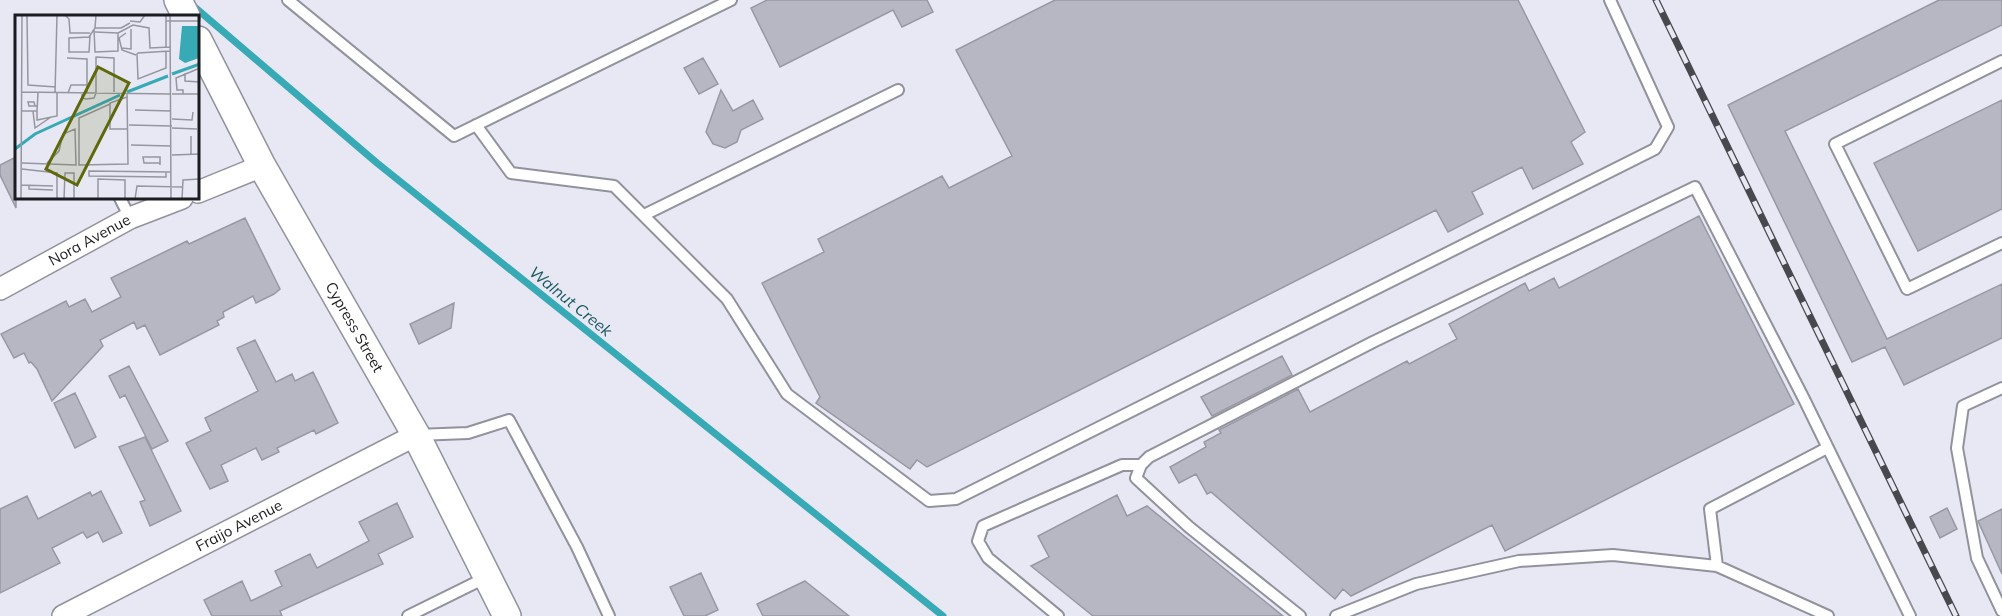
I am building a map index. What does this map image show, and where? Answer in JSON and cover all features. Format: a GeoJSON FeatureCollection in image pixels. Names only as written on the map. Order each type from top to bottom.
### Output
{"type":"FeatureCollection","features":[{"type":"Feature","properties":{"kind":"street"},"geometry":{"type":"LineString","coordinates":[[178,0],[186,15]]}},
{"type":"Feature","properties":{"kind":"street","name":"Cypress Street"},"geometry":{"type":"LineString","coordinates":[[200,44],[262,166],[416,435],[507,616]]}},
{"type":"Feature","properties":{"kind":"street"},"geometry":{"type":"LineString","coordinates":[[200,191],[262,166]]}},
{"type":"Feature","properties":{"kind":"street","name":"Nora Avenue"},"geometry":{"type":"LineString","coordinates":[[0,289],[130,218],[177,200]]}},
{"type":"Feature","properties":{"kind":"street","name":"Fraijo Avenue"},"geometry":{"type":"LineString","coordinates":[[63,616],[416,435]]}},
{"type":"Feature","properties":{"kind":"lane"},"geometry":{"type":"LineString","coordinates":[[288,0],[454,136],[730,0]]}},
{"type":"Feature","properties":{"kind":"lane"},"geometry":{"type":"LineString","coordinates":[[476,125],[511,173],[614,186],[727,299],[787,394],[929,501],[956,499],[1655,149],[1668,127],[1610,0]]}},
{"type":"Feature","properties":{"kind":"lane"},"geometry":{"type":"LineString","coordinates":[[2002,61],[1835,144],[1907,289],[2002,243]]}},
{"type":"Feature","properties":{"kind":"lane"},"geometry":{"type":"LineString","coordinates":[[644,215],[898,90]]}},
{"type":"Feature","properties":{"kind":"lane"},"geometry":{"type":"LineString","coordinates":[[1300,616],[1189,527],[1136,478],[1141,465],[1149,456],[1373,342],[1695,187],[1910,616]]}},
{"type":"Feature","properties":{"kind":"lane"},"geometry":{"type":"LineString","coordinates":[[121,200],[130,218]]}},
{"type":"Feature","properties":{"kind":"lane"},"geometry":{"type":"LineString","coordinates":[[2002,388],[1963,406],[1957,448],[1977,558],[2002,611]]}},
{"type":"Feature","properties":{"kind":"lane"},"geometry":{"type":"LineString","coordinates":[[416,435],[468,433],[509,420],[577,547],[609,616]]}},
{"type":"Feature","properties":{"kind":"lane"},"geometry":{"type":"LineString","coordinates":[[1718,566],[1710,509],[1827,448]]}},
{"type":"Feature","properties":{"kind":"lane"},"geometry":{"type":"LineString","coordinates":[[1058,616],[988,558],[978,541],[983,526],[1122,465],[1141,465]]}},
{"type":"Feature","properties":{"kind":"lane"},"geometry":{"type":"LineString","coordinates":[[1336,616],[1416,584],[1519,561],[1613,555],[1718,566],[1828,616]]}},
{"type":"Feature","properties":{"kind":"lane"},"geometry":{"type":"LineString","coordinates":[[408,616],[487,576]]}},
{"type":"Feature","properties":{"kind":"building"},"geometry":{"type":"Polygon","coordinates":[[[767,0],[927,0],[933,12],[902,27],[893,10],[780,67],[751,8],[767,0]]]}},
{"type":"Feature","properties":{"kind":"building"},"geometry":{"type":"Polygon","coordinates":[[[1055,0],[1518,0],[1585,132],[1571,142],[1583,164],[1533,189],[1522,167],[1472,192],[1483,214],[1448,232],[1436,210],[927,467],[917,460],[910,469],[816,403],[820,397],[762,283],[824,252],[818,239],[942,176],[949,188],[1012,156],[956,50],[1055,0]]]}},
{"type":"Feature","properties":{"kind":"building"},"geometry":{"type":"Polygon","coordinates":[[[1939,0],[2002,0],[2002,25],[1785,131],[1887,339],[2002,284],[2002,338],[1904,385],[1885,347],[1852,362],[1728,105],[1939,0]]]}},
{"type":"Feature","properties":{"kind":"building"},"geometry":{"type":"Polygon","coordinates":[[[703,58],[718,84],[699,94],[684,68],[703,58]]]}},
{"type":"Feature","properties":{"kind":"building"},"geometry":{"type":"Polygon","coordinates":[[[721,90],[733,111],[753,100],[763,119],[741,130],[737,142],[725,148],[713,144],[706,132],[721,90]]]}},
{"type":"Feature","properties":{"kind":"building"},"geometry":{"type":"Polygon","coordinates":[[[2002,100],[2002,209],[1918,251],[1874,163],[2002,100]]]}},
{"type":"Feature","properties":{"kind":"building"},"geometry":{"type":"Polygon","coordinates":[[[15,158],[16,208],[0,175],[0,165],[15,158]]]}},
{"type":"Feature","properties":{"kind":"building"},"geometry":{"type":"Polygon","coordinates":[[[1699,216],[1794,404],[1505,551],[1492,525],[1351,596],[1343,589],[1335,599],[1211,492],[1207,494],[1196,474],[1179,483],[1170,467],[1206,447],[1204,442],[1221,433],[1219,430],[1298,389],[1310,412],[1407,361],[1409,364],[1457,339],[1449,324],[1525,283],[1529,291],[1554,278],[1559,288],[1699,216]]]}},
{"type":"Feature","properties":{"kind":"building"},"geometry":{"type":"Polygon","coordinates":[[[245,218],[280,289],[256,303],[253,296],[223,312],[224,317],[217,321],[219,325],[160,355],[145,325],[137,329],[134,322],[100,340],[103,346],[52,401],[37,369],[31,362],[29,363],[24,353],[14,358],[1,334],[66,301],[69,307],[85,299],[92,312],[121,297],[111,278],[187,241],[189,244],[245,218]]]}},
{"type":"Feature","properties":{"kind":"building"},"geometry":{"type":"Polygon","coordinates":[[[454,303],[451,328],[419,344],[410,324],[454,303]]]}},
{"type":"Feature","properties":{"kind":"building"},"geometry":{"type":"Polygon","coordinates":[[[255,340],[276,382],[292,374],[295,381],[313,372],[338,423],[316,434],[314,430],[277,448],[279,452],[262,460],[256,448],[221,465],[228,481],[210,489],[186,443],[211,431],[205,418],[258,391],[237,348],[255,340]]]}},
{"type":"Feature","properties":{"kind":"building"},"geometry":{"type":"Polygon","coordinates":[[[1282,356],[1292,375],[1212,416],[1201,397],[1282,356]]]}},
{"type":"Feature","properties":{"kind":"building"},"geometry":{"type":"Polygon","coordinates":[[[129,366],[168,441],[152,449],[125,395],[120,398],[109,376],[129,366]]]}},
{"type":"Feature","properties":{"kind":"building"},"geometry":{"type":"Polygon","coordinates":[[[75,393],[96,437],[75,448],[54,403],[75,393]]]}},
{"type":"Feature","properties":{"kind":"building"},"geometry":{"type":"Polygon","coordinates":[[[145,437],[181,511],[150,526],[140,502],[145,500],[119,447],[145,437]]]}},
{"type":"Feature","properties":{"kind":"building"},"geometry":{"type":"Polygon","coordinates":[[[101,491],[122,533],[103,542],[98,532],[87,538],[83,532],[52,548],[60,563],[0,593],[0,509],[27,496],[38,519],[90,492],[92,496],[101,491]]]}},
{"type":"Feature","properties":{"kind":"building"},"geometry":{"type":"Polygon","coordinates":[[[1117,495],[1127,516],[1147,506],[1283,616],[1093,616],[1031,566],[1049,557],[1038,536],[1117,495]]]}},
{"type":"Feature","properties":{"kind":"building"},"geometry":{"type":"Polygon","coordinates":[[[397,503],[413,537],[378,554],[383,564],[280,611],[282,616],[212,616],[204,600],[242,581],[251,601],[282,586],[275,571],[310,554],[317,568],[369,541],[359,522],[397,503]]]}},
{"type":"Feature","properties":{"kind":"building"},"geometry":{"type":"Polygon","coordinates":[[[1947,508],[1957,529],[1940,538],[1930,517],[1947,508]]]}},
{"type":"Feature","properties":{"kind":"building"},"geometry":{"type":"Polygon","coordinates":[[[2002,509],[2002,574],[1978,521],[2002,509]]]}},
{"type":"Feature","properties":{"kind":"building"},"geometry":{"type":"Polygon","coordinates":[[[701,573],[718,610],[705,616],[684,616],[670,587],[701,573]]]}},
{"type":"Feature","properties":{"kind":"building"},"geometry":{"type":"Polygon","coordinates":[[[805,581],[849,616],[763,616],[757,604],[805,581]]]}},
{"type":"Feature","properties":{"kind":"waterway","name":"Walnut Creek"},"geometry":{"type":"LineString","coordinates":[[191,4],[377,163],[943,616]]}},
{"type":"Feature","properties":{"kind":"railway"},"geometry":{"type":"LineString","coordinates":[[1656,0],[1956,616]]}}]}
